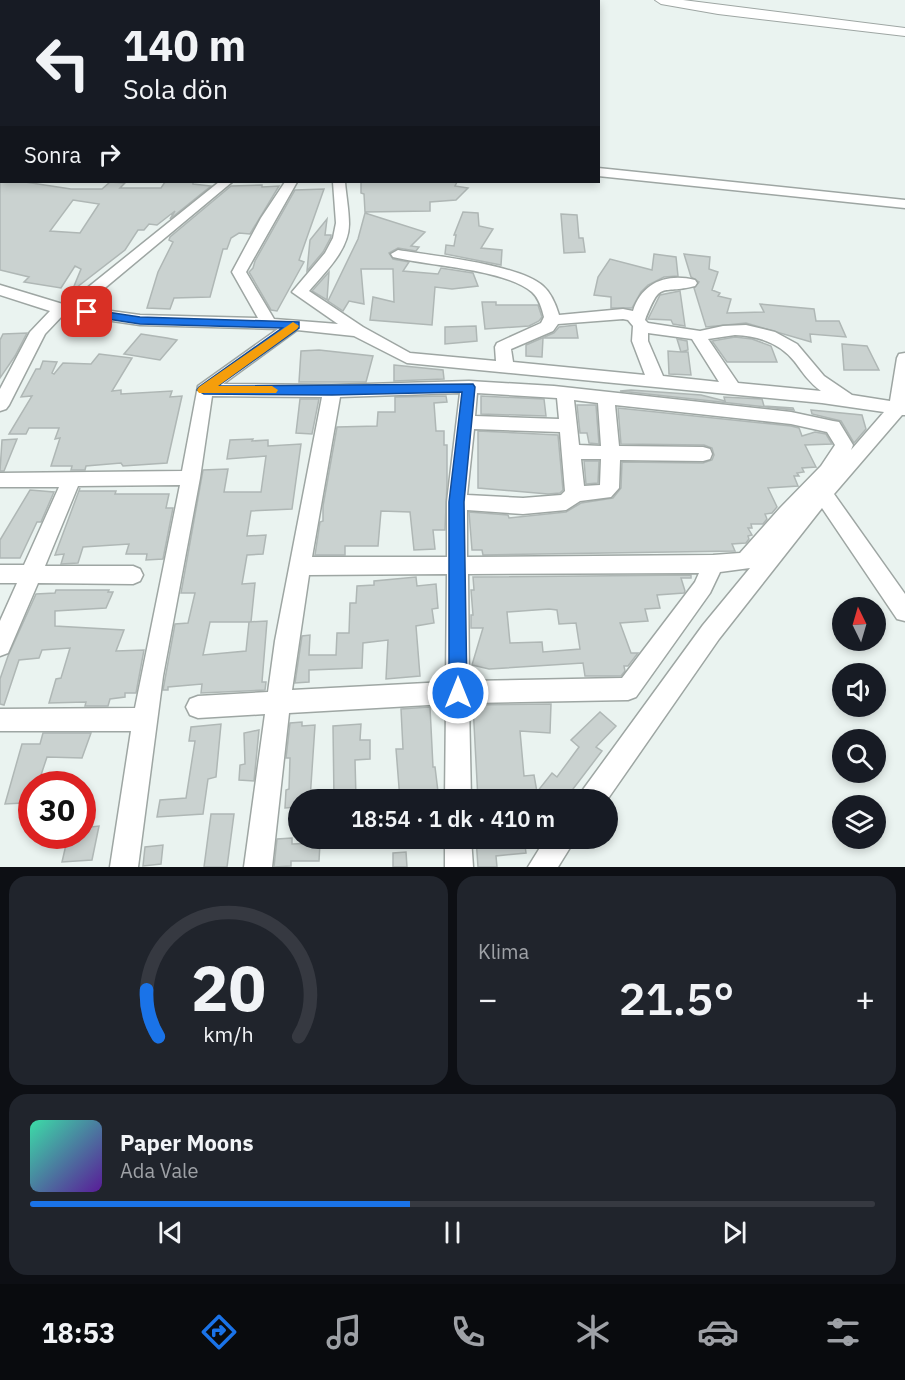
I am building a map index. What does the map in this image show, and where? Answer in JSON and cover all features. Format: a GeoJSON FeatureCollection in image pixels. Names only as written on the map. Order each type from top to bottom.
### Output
{"type":"FeatureCollection","features":[{"type":"Feature","properties":{"kind":"street"},"geometry":{"type":"LineString","coordinates":[[661,0],[718,10],[905,32]]}},
{"type":"Feature","properties":{"kind":"street"},"geometry":{"type":"LineString","coordinates":[[600,172],[905,204]]}},
{"type":"Feature","properties":{"kind":"street"},"geometry":{"type":"LineString","coordinates":[[0,405],[5,388],[38,332],[225,183]]}},
{"type":"Feature","properties":{"kind":"street"},"geometry":{"type":"LineString","coordinates":[[269,323],[238,273],[290,183]]}},
{"type":"Feature","properties":{"kind":"street"},"geometry":{"type":"LineString","coordinates":[[339,183],[342,227],[339,240],[300,292],[358,331],[407,358],[851,401],[901,409]]}},
{"type":"Feature","properties":{"kind":"street"},"geometry":{"type":"LineString","coordinates":[[398,254],[503,275],[530,284],[537,289],[547,304],[552,320]]}},
{"type":"Feature","properties":{"kind":"street"},"geometry":{"type":"LineString","coordinates":[[656,381],[640,341],[640,323],[647,293],[651,288],[663,284],[690,283]]}},
{"type":"Feature","properties":{"kind":"street"},"geometry":{"type":"LineString","coordinates":[[0,290],[64,309],[140,320],[269,323],[358,331]]}},
{"type":"Feature","properties":{"kind":"street"},"geometry":{"type":"LineString","coordinates":[[505,368],[503,347],[547,327],[552,320],[623,314],[640,323],[699,336],[733,329],[748,330],[770,336],[793,349],[819,381],[851,401]]}},
{"type":"Feature","properties":{"kind":"street"},"geometry":{"type":"LineString","coordinates":[[124,867],[151,676],[190,478],[204,390],[294,325]]}},
{"type":"Feature","properties":{"kind":"street"},"geometry":{"type":"LineString","coordinates":[[699,336],[733,389]]}},
{"type":"Feature","properties":{"kind":"street"},"geometry":{"type":"LineString","coordinates":[[599,789],[711,632],[823,493],[901,409],[905,358]]}},
{"type":"Feature","properties":{"kind":"street"},"geometry":{"type":"LineString","coordinates":[[204,390],[332,391],[469,387],[565,394],[791,418],[833,427],[844,446],[828,471],[787,513],[746,561],[713,564],[300,566]]}},
{"type":"Feature","properties":{"kind":"street"},"geometry":{"type":"LineString","coordinates":[[458,789],[457,502],[469,387]]}},
{"type":"Feature","properties":{"kind":"street"},"geometry":{"type":"LineString","coordinates":[[258,867],[286,641],[332,391]]}},
{"type":"Feature","properties":{"kind":"street"},"geometry":{"type":"LineString","coordinates":[[565,394],[575,494]]}},
{"type":"Feature","properties":{"kind":"street"},"geometry":{"type":"LineString","coordinates":[[457,502],[533,505],[566,502],[575,494],[604,492],[609,488],[611,453],[606,398]]}},
{"type":"Feature","properties":{"kind":"street"},"geometry":{"type":"LineString","coordinates":[[465,422],[568,426]]}},
{"type":"Feature","properties":{"kind":"street"},"geometry":{"type":"LineString","coordinates":[[571,452],[703,454]]}},
{"type":"Feature","properties":{"kind":"street"},"geometry":{"type":"LineString","coordinates":[[0,480],[190,478]]}},
{"type":"Feature","properties":{"kind":"street"},"geometry":{"type":"LineString","coordinates":[[0,646],[72,479]]}},
{"type":"Feature","properties":{"kind":"street"},"geometry":{"type":"LineString","coordinates":[[823,493],[905,612]]}},
{"type":"Feature","properties":{"kind":"street"},"geometry":{"type":"LineString","coordinates":[[198,708],[458,693],[576,688],[628,689],[703,587],[713,564]]}},
{"type":"Feature","properties":{"kind":"street"},"geometry":{"type":"LineString","coordinates":[[0,574],[133,575]]}},
{"type":"Feature","properties":{"kind":"street"},"geometry":{"type":"LineString","coordinates":[[0,720],[145,718]]}},
{"type":"Feature","properties":{"kind":"street"},"geometry":{"type":"LineString","coordinates":[[458,849],[459,867]]}},
{"type":"Feature","properties":{"kind":"street"},"geometry":{"type":"LineString","coordinates":[[542,867],[555,849]]}},
{"type":"Feature","properties":{"kind":"building"},"geometry":{"type":"Polygon","coordinates":[[[0,183],[32,183],[71,189],[102,189],[109,183],[125,183],[120,188],[161,188],[164,183],[193,183],[211,186],[170,219],[175,211],[157,225],[149,224],[144,230],[138,230],[125,250],[72,291],[81,269],[75,266],[61,288],[24,282],[29,277],[0,270],[0,183]],[[73,200],[50,231],[80,233],[99,204],[73,200]]]}},
{"type":"Feature","properties":{"kind":"building"},"geometry":{"type":"Polygon","coordinates":[[[361,183],[456,183],[455,186],[468,188],[456,200],[430,202],[430,211],[365,212],[364,194],[361,193],[361,183]]]}},
{"type":"Feature","properties":{"kind":"building"},"geometry":{"type":"Polygon","coordinates":[[[262,185],[262,187],[279,186],[250,234],[239,233],[231,238],[227,249],[223,249],[210,297],[174,298],[170,309],[147,308],[158,272],[173,242],[169,240],[170,237],[231,186],[262,185]]]}},
{"type":"Feature","properties":{"kind":"building"},"geometry":{"type":"Polygon","coordinates":[[[324,189],[299,260],[304,262],[277,311],[271,310],[249,272],[295,190],[324,189]]]}},
{"type":"Feature","properties":{"kind":"building"},"geometry":{"type":"Polygon","coordinates":[[[463,212],[478,213],[479,226],[493,229],[481,248],[502,250],[501,265],[445,254],[446,245],[454,246],[456,235],[454,235],[463,212]]]}},
{"type":"Feature","properties":{"kind":"building"},"geometry":{"type":"Polygon","coordinates":[[[365,213],[425,232],[411,246],[419,247],[416,251],[398,248],[389,253],[393,259],[409,262],[403,271],[438,274],[441,268],[473,273],[478,286],[452,289],[435,287],[432,325],[370,320],[373,297],[394,302],[393,269],[361,269],[364,304],[349,301],[343,311],[328,301],[358,239],[365,213]]]}},
{"type":"Feature","properties":{"kind":"building"},"geometry":{"type":"Polygon","coordinates":[[[561,214],[577,215],[579,238],[583,238],[585,252],[564,253],[561,214]]]}},
{"type":"Feature","properties":{"kind":"building"},"geometry":{"type":"Polygon","coordinates":[[[327,219],[325,235],[331,235],[331,237],[323,252],[307,271],[310,240],[327,219]]]}},
{"type":"Feature","properties":{"kind":"building"},"geometry":{"type":"Polygon","coordinates":[[[654,254],[676,257],[678,276],[664,277],[648,285],[632,308],[611,308],[611,297],[594,295],[598,277],[610,259],[652,270],[654,254]]]}},
{"type":"Feature","properties":{"kind":"building"},"geometry":{"type":"Polygon","coordinates":[[[684,254],[710,257],[709,269],[718,272],[712,290],[720,293],[718,296],[731,299],[727,313],[764,312],[760,304],[814,309],[816,321],[839,321],[846,337],[810,334],[811,342],[746,323],[706,327],[694,288],[699,282],[691,277],[684,254]]]}},
{"type":"Feature","properties":{"kind":"building"},"geometry":{"type":"Polygon","coordinates":[[[329,272],[327,300],[312,291],[329,272]]]}},
{"type":"Feature","properties":{"kind":"building"},"geometry":{"type":"Polygon","coordinates":[[[680,291],[685,326],[673,324],[671,320],[648,319],[660,295],[680,291]]]}},
{"type":"Feature","properties":{"kind":"building"},"geometry":{"type":"Polygon","coordinates":[[[482,302],[496,302],[496,305],[538,305],[542,317],[529,326],[485,329],[482,302]]]}},
{"type":"Feature","properties":{"kind":"building"},"geometry":{"type":"Polygon","coordinates":[[[576,325],[578,338],[543,338],[542,357],[526,356],[526,345],[554,333],[559,327],[576,325]]]}},
{"type":"Feature","properties":{"kind":"building"},"geometry":{"type":"Polygon","coordinates":[[[476,326],[477,341],[445,344],[445,327],[476,326]]]}},
{"type":"Feature","properties":{"kind":"building"},"geometry":{"type":"Polygon","coordinates":[[[27,333],[0,378],[0,340],[3,334],[27,333]]]}},
{"type":"Feature","properties":{"kind":"building"},"geometry":{"type":"Polygon","coordinates":[[[141,334],[177,340],[160,360],[124,354],[141,334]]]}},
{"type":"Feature","properties":{"kind":"building"},"geometry":{"type":"Polygon","coordinates":[[[735,337],[752,339],[771,346],[777,362],[727,362],[712,341],[735,337]]]}},
{"type":"Feature","properties":{"kind":"building"},"geometry":{"type":"Polygon","coordinates":[[[677,339],[687,341],[688,350],[681,352],[677,339]]]}},
{"type":"Feature","properties":{"kind":"building"},"geometry":{"type":"Polygon","coordinates":[[[842,344],[867,346],[879,370],[844,370],[842,344]]]}},
{"type":"Feature","properties":{"kind":"building"},"geometry":{"type":"Polygon","coordinates":[[[319,350],[373,356],[366,382],[299,382],[301,351],[319,350]]]}},
{"type":"Feature","properties":{"kind":"building"},"geometry":{"type":"Polygon","coordinates":[[[668,351],[688,352],[691,375],[669,374],[668,351]]]}},
{"type":"Feature","properties":{"kind":"building"},"geometry":{"type":"Polygon","coordinates":[[[99,354],[132,358],[112,391],[121,390],[121,394],[172,391],[170,397],[182,396],[167,463],[123,466],[121,463],[86,466],[85,470],[71,470],[72,466],[51,466],[60,438],[55,439],[59,428],[29,428],[26,434],[9,434],[32,396],[21,397],[36,369],[40,369],[43,361],[57,362],[52,373],[54,374],[63,363],[91,364],[99,354]]]}},
{"type":"Feature","properties":{"kind":"building"},"geometry":{"type":"Polygon","coordinates":[[[394,365],[443,370],[444,379],[394,381],[394,365]]]}},
{"type":"Feature","properties":{"kind":"building"},"geometry":{"type":"Polygon","coordinates":[[[620,391],[701,395],[725,401],[724,397],[762,399],[764,406],[793,408],[794,410],[620,391]]]}},
{"type":"Feature","properties":{"kind":"building"},"geometry":{"type":"Polygon","coordinates":[[[446,396],[447,402],[434,403],[436,431],[444,431],[444,445],[447,445],[445,530],[433,530],[435,549],[414,550],[410,512],[381,511],[378,546],[345,546],[345,555],[315,555],[320,522],[323,521],[323,506],[337,427],[377,426],[378,412],[395,412],[395,397],[446,396]]]}},
{"type":"Feature","properties":{"kind":"building"},"geometry":{"type":"Polygon","coordinates":[[[481,396],[544,399],[546,416],[481,414],[481,396]]]}},
{"type":"Feature","properties":{"kind":"building"},"geometry":{"type":"Polygon","coordinates":[[[300,399],[319,399],[312,434],[296,433],[300,399]]]}},
{"type":"Feature","properties":{"kind":"building"},"geometry":{"type":"Polygon","coordinates":[[[577,405],[596,405],[599,444],[589,443],[587,433],[580,433],[577,405]]]}},
{"type":"Feature","properties":{"kind":"building"},"geometry":{"type":"Polygon","coordinates":[[[618,408],[791,426],[799,428],[802,436],[815,432],[826,434],[832,444],[805,445],[816,467],[802,468],[804,472],[797,473],[799,476],[794,476],[798,486],[768,488],[777,507],[772,513],[765,514],[767,519],[763,524],[751,524],[752,528],[748,528],[752,535],[748,536],[746,543],[732,544],[735,551],[483,555],[482,550],[472,550],[469,512],[508,515],[509,518],[566,512],[581,503],[613,498],[621,488],[622,462],[703,463],[712,460],[714,455],[712,448],[704,445],[621,444],[618,408]]]}},
{"type":"Feature","properties":{"kind":"building"},"geometry":{"type":"Polygon","coordinates":[[[811,410],[862,415],[866,429],[854,443],[841,421],[812,414],[811,410]]]}},
{"type":"Feature","properties":{"kind":"building"},"geometry":{"type":"Polygon","coordinates":[[[478,431],[558,435],[563,490],[560,493],[548,494],[478,488],[478,431]]]}},
{"type":"Feature","properties":{"kind":"building"},"geometry":{"type":"Polygon","coordinates":[[[17,439],[4,471],[0,471],[2,440],[17,439]]]}},
{"type":"Feature","properties":{"kind":"building"},"geometry":{"type":"Polygon","coordinates":[[[230,440],[268,440],[268,446],[301,444],[292,509],[251,511],[247,536],[266,535],[263,554],[247,555],[242,584],[255,583],[251,622],[267,621],[262,682],[266,682],[265,690],[201,693],[202,684],[168,687],[168,690],[163,690],[175,624],[188,623],[195,593],[181,593],[203,470],[228,469],[224,492],[261,492],[266,456],[227,459],[230,440]],[[210,622],[203,655],[246,651],[249,622],[210,622]]]}},
{"type":"Feature","properties":{"kind":"building"},"geometry":{"type":"Polygon","coordinates":[[[584,461],[599,461],[598,483],[586,484],[584,461]]]}},
{"type":"Feature","properties":{"kind":"building"},"geometry":{"type":"Polygon","coordinates":[[[80,488],[79,491],[116,491],[115,494],[169,494],[166,508],[173,508],[163,559],[146,560],[147,554],[126,554],[129,544],[83,547],[78,563],[61,564],[64,554],[55,555],[80,488]]]}},
{"type":"Feature","properties":{"kind":"building"},"geometry":{"type":"Polygon","coordinates":[[[30,490],[54,492],[41,522],[37,522],[20,558],[0,558],[0,540],[30,490]]]}},
{"type":"Feature","properties":{"kind":"building"},"geometry":{"type":"Polygon","coordinates":[[[691,575],[691,578],[681,578],[684,593],[657,595],[660,608],[645,609],[648,621],[620,623],[631,653],[638,653],[628,666],[624,666],[625,671],[621,676],[585,676],[583,663],[489,669],[472,665],[483,628],[471,628],[473,577],[691,575]],[[557,610],[507,612],[510,643],[542,642],[543,652],[580,649],[576,623],[559,624],[557,610]]]}},
{"type":"Feature","properties":{"kind":"building"},"geometry":{"type":"Polygon","coordinates":[[[416,577],[417,586],[436,584],[438,608],[432,609],[434,623],[416,626],[420,676],[386,679],[388,640],[363,643],[362,668],[309,670],[309,682],[295,683],[302,636],[310,635],[309,655],[336,655],[337,633],[349,633],[350,603],[356,603],[357,586],[374,585],[374,581],[416,577]]]}},
{"type":"Feature","properties":{"kind":"building"},"geometry":{"type":"Polygon","coordinates":[[[56,590],[109,590],[108,592],[113,592],[106,608],[55,611],[55,626],[124,630],[116,651],[144,650],[136,693],[125,693],[125,697],[110,699],[108,706],[85,706],[86,702],[49,703],[56,679],[61,678],[70,648],[42,650],[39,658],[19,660],[4,705],[0,704],[0,679],[36,594],[55,593],[56,590]]]}},
{"type":"Feature","properties":{"kind":"building"},"geometry":{"type":"Polygon","coordinates":[[[551,704],[550,733],[520,731],[524,776],[534,775],[536,789],[477,789],[473,705],[551,704]]]}},
{"type":"Feature","properties":{"kind":"building"},"geometry":{"type":"Polygon","coordinates":[[[430,707],[433,767],[435,767],[438,789],[399,789],[396,749],[403,749],[401,709],[430,707]]]}},
{"type":"Feature","properties":{"kind":"building"},"geometry":{"type":"Polygon","coordinates":[[[600,712],[616,726],[596,747],[602,751],[573,789],[539,789],[552,773],[557,777],[579,747],[571,740],[600,712]]]}},
{"type":"Feature","properties":{"kind":"building"},"geometry":{"type":"Polygon","coordinates":[[[302,722],[302,726],[315,725],[311,789],[289,789],[290,758],[286,758],[290,723],[302,722]]]}},
{"type":"Feature","properties":{"kind":"building"},"geometry":{"type":"Polygon","coordinates":[[[221,724],[216,777],[208,779],[203,814],[157,817],[160,800],[186,798],[195,741],[189,741],[191,727],[221,724]]]}},
{"type":"Feature","properties":{"kind":"building"},"geometry":{"type":"Polygon","coordinates":[[[361,724],[360,740],[370,740],[370,759],[355,760],[356,789],[334,789],[333,726],[361,724]]]}},
{"type":"Feature","properties":{"kind":"building"},"geometry":{"type":"Polygon","coordinates":[[[259,730],[254,781],[239,780],[240,765],[245,764],[244,733],[259,730]]]}},
{"type":"Feature","properties":{"kind":"building"},"geometry":{"type":"Polygon","coordinates":[[[43,733],[91,733],[82,758],[47,757],[42,771],[18,771],[18,803],[5,804],[22,744],[40,744],[43,733]]]}},
{"type":"Feature","properties":{"kind":"building"},"geometry":{"type":"Polygon","coordinates":[[[288,789],[288,808],[285,808],[286,790],[288,789]]]}},
{"type":"Feature","properties":{"kind":"building"},"geometry":{"type":"Polygon","coordinates":[[[211,814],[234,814],[227,867],[204,867],[211,814]]]}},
{"type":"Feature","properties":{"kind":"building"},"geometry":{"type":"Polygon","coordinates":[[[288,838],[288,849],[320,849],[319,861],[291,861],[291,866],[274,867],[277,839],[288,838]]]}},
{"type":"Feature","properties":{"kind":"building"},"geometry":{"type":"Polygon","coordinates":[[[163,845],[161,864],[143,866],[145,847],[163,845]]]}},
{"type":"Feature","properties":{"kind":"building"},"geometry":{"type":"Polygon","coordinates":[[[65,849],[94,849],[92,860],[62,862],[65,849]]]}},
{"type":"Feature","properties":{"kind":"building"},"geometry":{"type":"Polygon","coordinates":[[[477,849],[525,849],[526,853],[496,856],[497,867],[478,867],[477,849]]]}},
{"type":"Feature","properties":{"kind":"building"},"geometry":{"type":"Polygon","coordinates":[[[406,852],[407,867],[393,867],[393,853],[406,852]]]}},
{"type":"Feature","properties":{"kind":"slow traffic"},"geometry":{"type":"LineString","coordinates":[[272,390],[204,390],[293,326]]}},
{"type":"Feature","properties":{"kind":"route"},"geometry":{"type":"LineString","coordinates":[[87,312],[140,320],[294,325],[204,390],[332,391],[469,387],[457,502],[458,693]]}}]}
